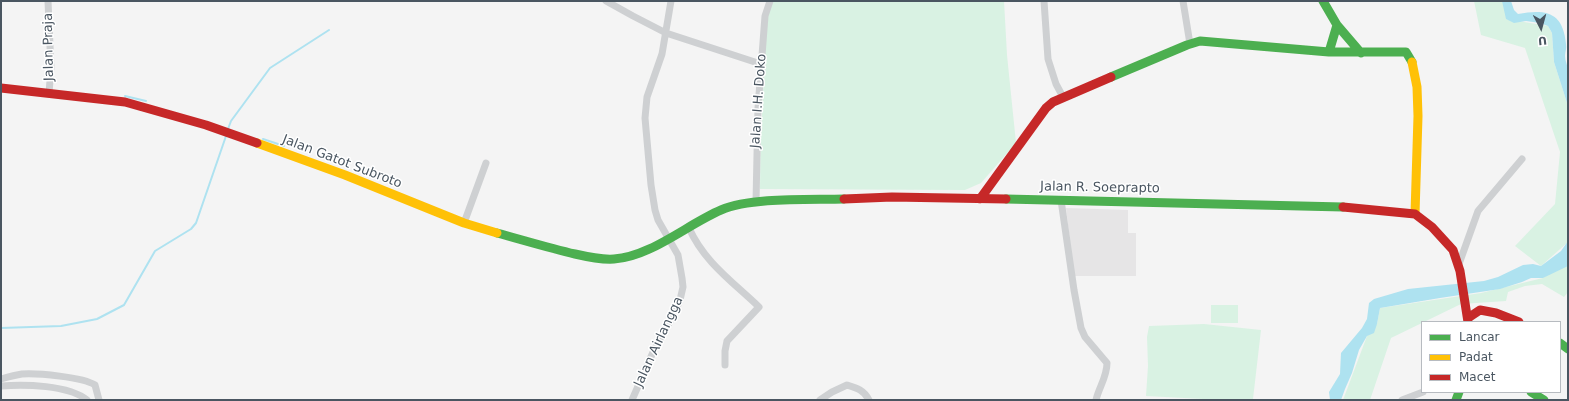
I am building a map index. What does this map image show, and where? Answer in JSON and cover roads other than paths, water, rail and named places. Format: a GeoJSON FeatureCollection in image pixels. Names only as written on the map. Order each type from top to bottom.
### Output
{"type":"FeatureCollection","features":[{"type":"Feature","properties":{"kind":"main road"},"geometry":{"type":"LineString","coordinates":[[1323,1],[1337,25],[1361,53]]}},
{"type":"Feature","properties":{"kind":"main road"},"geometry":{"type":"LineString","coordinates":[[1329,52],[1337,25]]}},
{"type":"Feature","properties":{"kind":"main road"},"geometry":{"type":"LineString","coordinates":[[980,199],[1046,108],[1063,97],[1190,44],[1200,41],[1329,52],[1406,52],[1413,63],[1418,101],[1415,214],[1432,227],[1453,250],[1459,268],[1468,320],[1480,310]]}},
{"type":"Feature","properties":{"kind":"main road","name":"Jalan Gatot Subroto"},"geometry":{"type":"LineString","coordinates":[[1,88],[49,88],[140,105],[227,133],[345,175],[464,224],[553,249],[600,259],[628,257],[641,253],[669,239]]}},
{"type":"Feature","properties":{"kind":"main road","name":"Jalan R. Soeprapto"},"geometry":{"type":"LineString","coordinates":[[669,239],[722,210],[756,202],[892,197],[1336,206],[1415,214]]}},
{"type":"Feature","properties":{"kind":"main road"},"geometry":{"type":"LineString","coordinates":[[1465,303],[1480,310],[1496,313],[1516,321]]}},
{"type":"Feature","properties":{"kind":"main road"},"geometry":{"type":"LineString","coordinates":[[1533,393],[1544,400]]}},
{"type":"Feature","properties":{"kind":"street","name":"Jalan Praja"},"geometry":{"type":"LineString","coordinates":[[48,1],[51,62],[49,88]]}},
{"type":"Feature","properties":{"kind":"street"},"geometry":{"type":"LineString","coordinates":[[606,1],[666,33],[762,64]]}},
{"type":"Feature","properties":{"kind":"street","name":"Jalan Airlangga"},"geometry":{"type":"LineString","coordinates":[[632,400],[646,366],[672,318],[682,294],[680,262],[675,249],[658,220],[655,210],[651,185],[645,118],[647,97],[662,54],[671,1]]}},
{"type":"Feature","properties":{"kind":"street","name":"Jalan I.H. Doko"},"geometry":{"type":"LineString","coordinates":[[756,202],[757,127],[765,16],[770,1]]}},
{"type":"Feature","properties":{"kind":"street"},"geometry":{"type":"LineString","coordinates":[[1044,1],[1048,59],[1056,84],[1063,97]]}},
{"type":"Feature","properties":{"kind":"street"},"geometry":{"type":"LineString","coordinates":[[1183,1],[1190,44]]}},
{"type":"Feature","properties":{"kind":"street"},"geometry":{"type":"LineString","coordinates":[[1459,268],[1478,211],[1522,159]]}},
{"type":"Feature","properties":{"kind":"street"},"geometry":{"type":"LineString","coordinates":[[464,224],[486,164]]}},
{"type":"Feature","properties":{"kind":"street"},"geometry":{"type":"LineString","coordinates":[[1061,200],[1081,328],[1085,337],[1107,363],[1106,375],[1096,400]]}},
{"type":"Feature","properties":{"kind":"street"},"geometry":{"type":"LineString","coordinates":[[689,228],[695,242],[710,262],[759,307],[727,341],[725,365]]}},
{"type":"Feature","properties":{"kind":"street"},"geometry":{"type":"LineString","coordinates":[[1,379],[12,376],[33,374],[76,379],[95,385],[99,400]]}},
{"type":"Feature","properties":{"kind":"street"},"geometry":{"type":"LineString","coordinates":[[1,386],[20,385],[72,391],[87,400]]}},
{"type":"Feature","properties":{"kind":"street"},"geometry":{"type":"LineString","coordinates":[[820,400],[847,385],[857,388],[865,393],[869,400]]}},
{"type":"Feature","properties":{"kind":"street"},"geometry":{"type":"LineString","coordinates":[[1402,400],[1421,393]]}},
{"type":"Feature","properties":{"kind":"water"},"geometry":{"type":"Polygon","coordinates":[[[1502,1],[1511,1],[1514,10],[1518,14],[1537,12],[1545,13],[1557,19],[1561,25],[1564,33],[1566,46],[1565,60],[1568,69],[1568,106],[1554,62],[1552,33],[1548,26],[1526,21],[1514,23],[1506,19],[1502,1]]]}},
{"type":"Feature","properties":{"kind":"water"},"geometry":{"type":"Polygon","coordinates":[[[1568,241],[1568,266],[1543,278],[1531,278],[1500,289],[1380,308],[1374,333],[1367,336],[1359,350],[1352,373],[1341,400],[1330,400],[1329,392],[1340,374],[1341,353],[1362,328],[1367,319],[1369,303],[1374,299],[1408,289],[1484,281],[1498,277],[1523,265],[1533,264],[1541,266],[1561,251],[1568,241]]]}},
{"type":"Feature","properties":{"kind":"waterway"},"geometry":{"type":"LineString","coordinates":[[228,129],[231,121],[270,68],[329,30]]}},
{"type":"Feature","properties":{"kind":"waterway"},"geometry":{"type":"LineString","coordinates":[[125,96],[146,101]]}},
{"type":"Feature","properties":{"kind":"waterway"},"geometry":{"type":"LineString","coordinates":[[1,328],[61,326],[97,319],[124,305],[155,251],[191,229],[196,223],[226,136]]}},
{"type":"Feature","properties":{"kind":"waterway"},"geometry":{"type":"LineString","coordinates":[[263,139],[284,146]]}}]}
